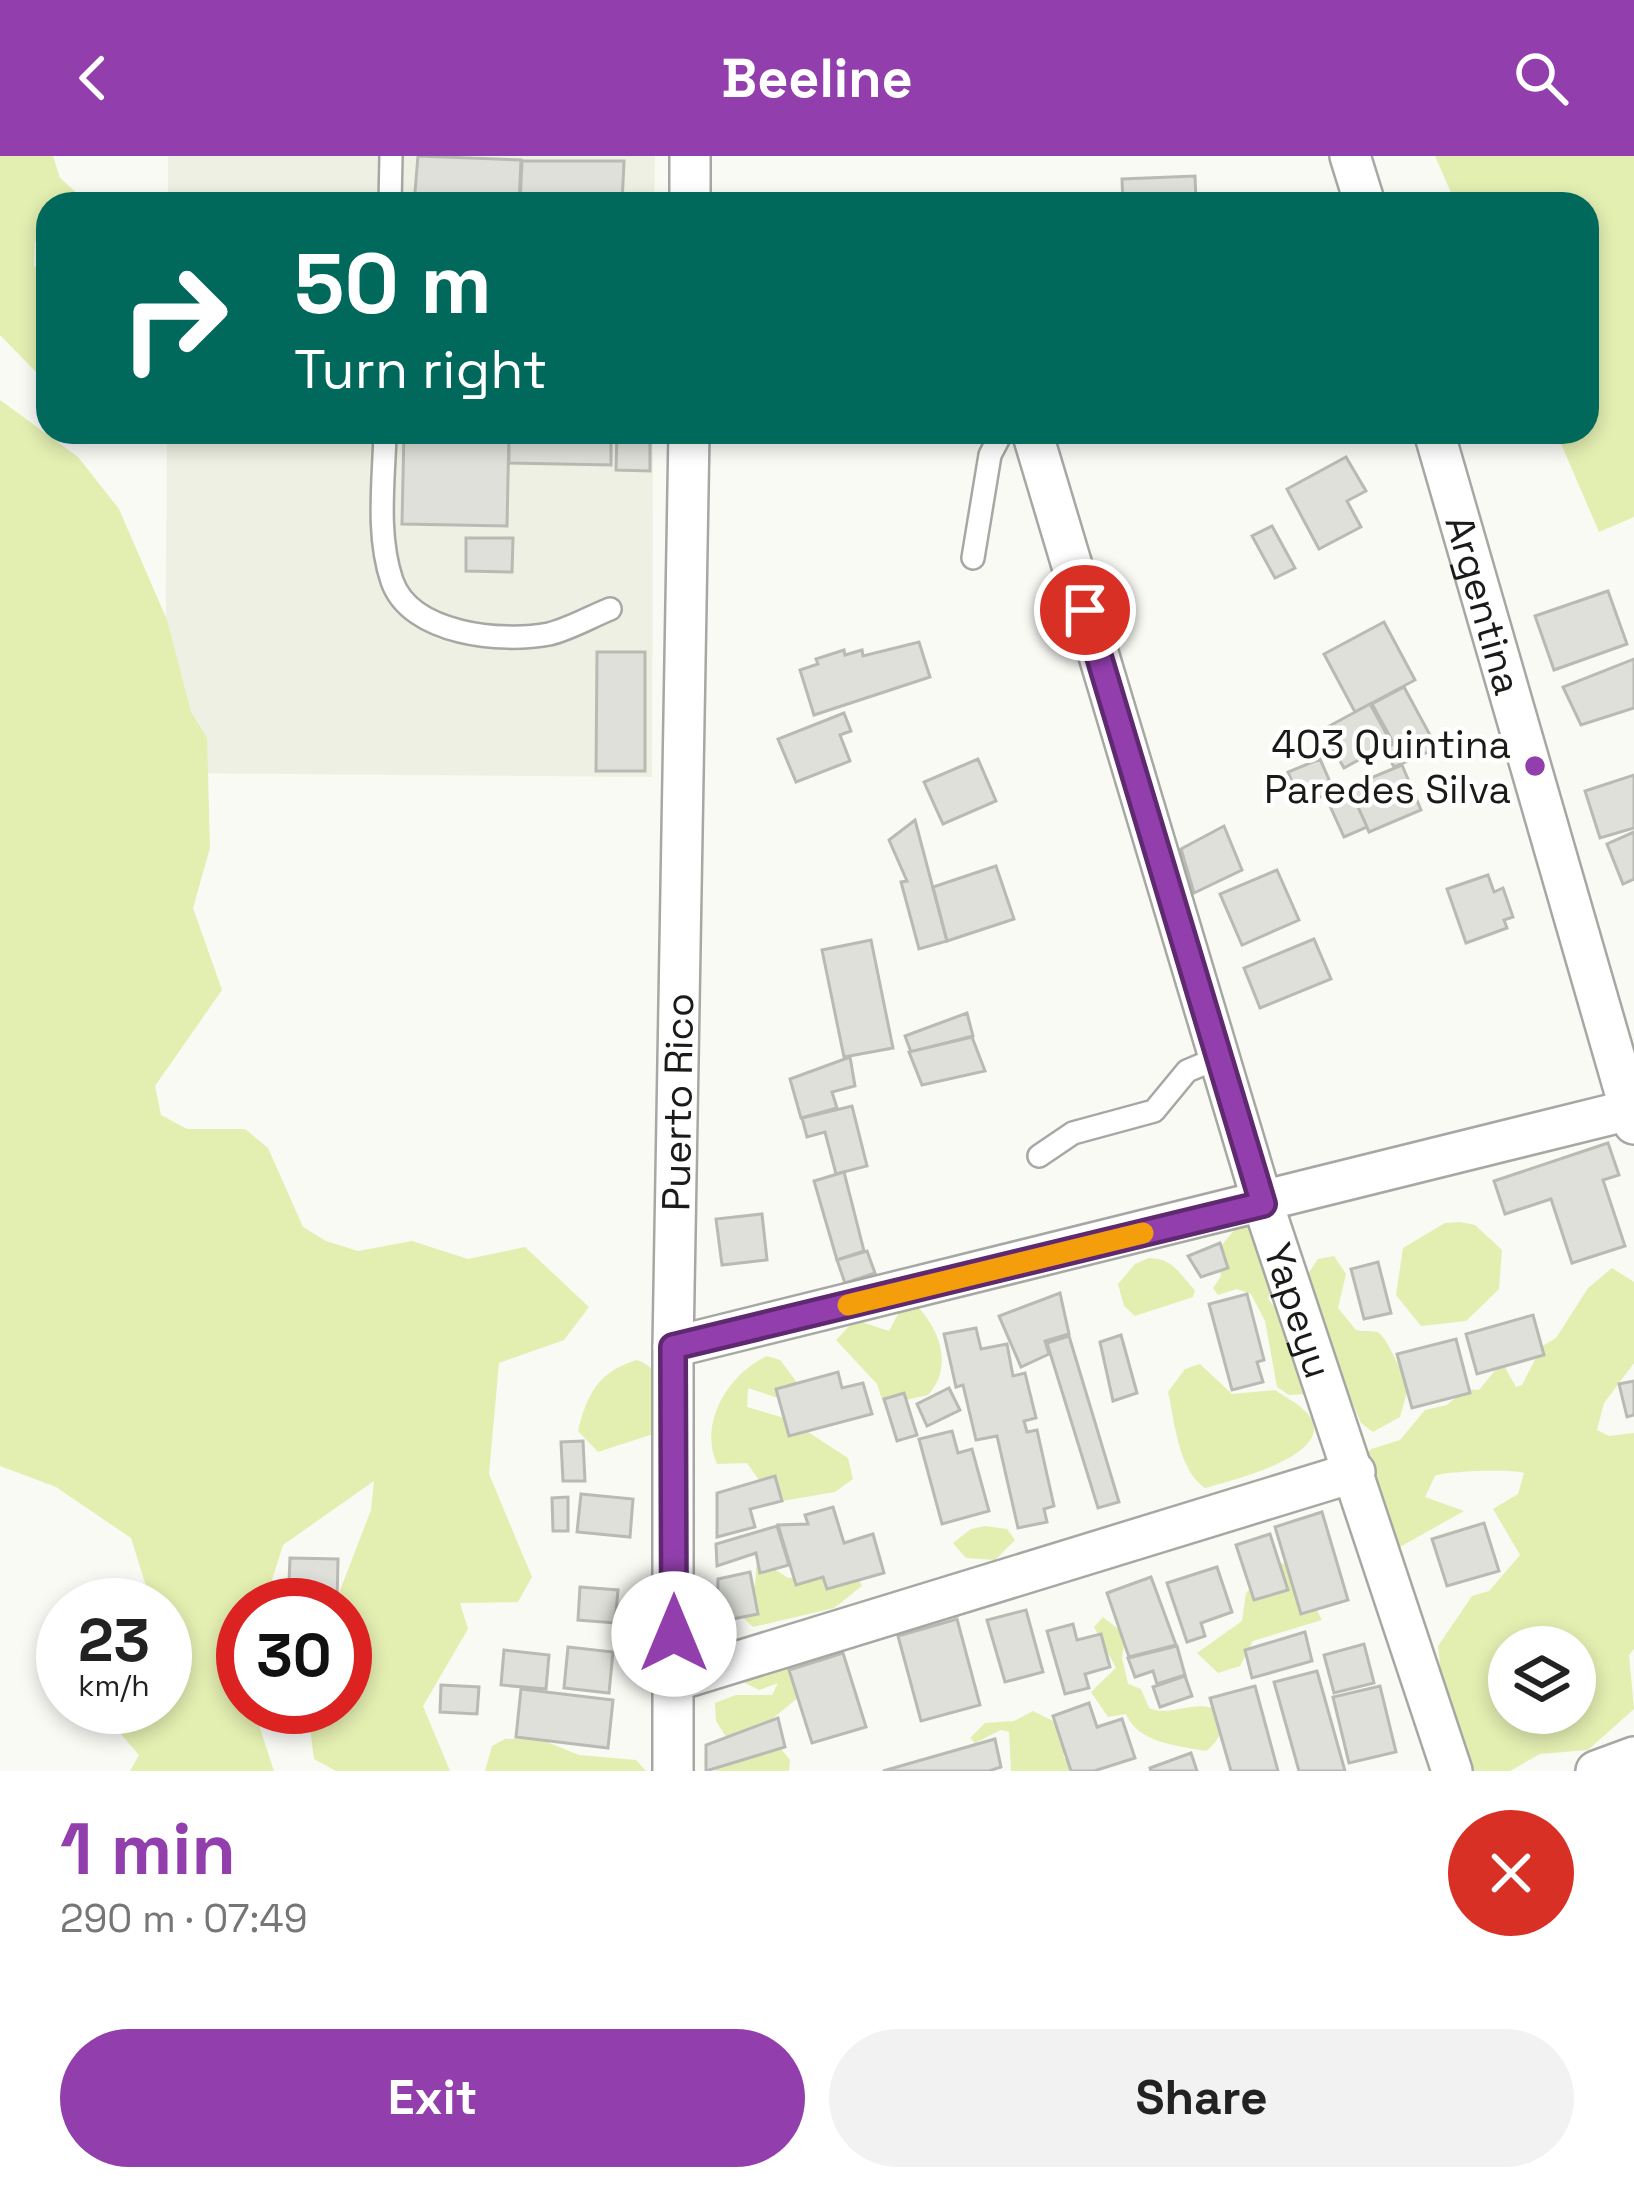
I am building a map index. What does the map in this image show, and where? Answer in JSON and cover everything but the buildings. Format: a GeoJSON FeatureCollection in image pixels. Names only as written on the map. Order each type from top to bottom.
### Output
{"type":"FeatureCollection","features":[{"type":"Feature","properties":{"kind":"street"},"geometry":{"type":"LineString","coordinates":[[690,156],[690,192]]}},
{"type":"Feature","properties":{"kind":"street"},"geometry":{"type":"LineString","coordinates":[[1349,156],[1361,192]]}},
{"type":"Feature","properties":{"kind":"street","name":"Puerto Rico"},"geometry":{"type":"LineString","coordinates":[[673,1771],[673,1347],[688,444]]}},
{"type":"Feature","properties":{"kind":"street","name":"Yapeyu"},"geometry":{"type":"LineString","coordinates":[[1036,444],[1263,1204],[1452,1771]]}},
{"type":"Feature","properties":{"kind":"street","name":"Argentina"},"geometry":{"type":"LineString","coordinates":[[1437,444],[1632,1117]]}},
{"type":"Feature","properties":{"kind":"street"},"geometry":{"type":"LineString","coordinates":[[673,1347],[1632,1117]]}},
{"type":"Feature","properties":{"kind":"street"},"geometry":{"type":"LineString","coordinates":[[674,1682],[1355,1472]]}},
{"type":"Feature","properties":{"kind":"street"},"geometry":{"type":"LineString","coordinates":[[1596,1771],[1634,1757]]}},
{"type":"Feature","properties":{"kind":"lane"},"geometry":{"type":"LineString","coordinates":[[390,192],[391,156]]}},
{"type":"Feature","properties":{"kind":"lane"},"geometry":{"type":"LineString","coordinates":[[386,444],[383,542],[393,585],[407,605],[437,623],[519,638],[556,632],[610,609]]}},
{"type":"Feature","properties":{"kind":"lane"},"geometry":{"type":"LineString","coordinates":[[973,558],[996,444]]}},
{"type":"Feature","properties":{"kind":"lane"},"geometry":{"type":"LineString","coordinates":[[1039,1156],[1073,1133],[1154,1111],[1187,1071],[1220,1057]]}},
{"type":"Feature","properties":{"kind":"shaded area"},"geometry":{"type":"Polygon","coordinates":[[[168,156],[655,156],[654,192],[168,192],[168,156]]]}},
{"type":"Feature","properties":{"kind":"shaded area"},"geometry":{"type":"Polygon","coordinates":[[[167,444],[653,444],[652,777],[165,773],[167,444]]]}},
{"type":"Feature","properties":{"kind":"green space"},"geometry":{"type":"Polygon","coordinates":[[[0,156],[53,156],[60,178],[76,192],[36,192],[36,372],[0,335],[0,156]]]}},
{"type":"Feature","properties":{"kind":"green space"},"geometry":{"type":"Polygon","coordinates":[[[1435,156],[1634,156],[1634,517],[1599,532],[1561,444],[1599,444],[1599,192],[1451,192],[1435,156]]]}},
{"type":"Feature","properties":{"kind":"green space"},"geometry":{"type":"Polygon","coordinates":[[[0,400],[36,426],[36,444],[60,444],[78,457],[119,509],[167,620],[191,712],[207,738],[210,848],[193,908],[222,990],[155,1086],[161,1115],[187,1129],[245,1129],[268,1148],[303,1227],[326,1241],[358,1251],[412,1241],[468,1259],[525,1247],[589,1307],[564,1340],[499,1363],[489,1474],[532,1577],[518,1602],[460,1603],[468,1629],[423,1706],[450,1771],[336,1771],[314,1759],[311,1734],[372,1734],[372,1578],[345,1578],[371,1510],[374,1481],[283,1545],[273,1578],[216,1578],[216,1734],[262,1734],[274,1771],[130,1771],[139,1755],[121,1734],[192,1734],[192,1578],[144,1578],[131,1538],[56,1487],[0,1466],[0,400]]]}},
{"type":"Feature","properties":{"kind":"green space"},"geometry":{"type":"Polygon","coordinates":[[[1445,1223],[1475,1225],[1502,1250],[1499,1289],[1466,1321],[1421,1326],[1396,1295],[1403,1248],[1445,1223]]]}},
{"type":"Feature","properties":{"kind":"green space"},"geometry":{"type":"Polygon","coordinates":[[[1250,1226],[1275,1277],[1268,1299],[1286,1321],[1309,1388],[1305,1394],[1289,1395],[1277,1387],[1265,1321],[1251,1294],[1237,1289],[1218,1295],[1213,1288],[1221,1276],[1216,1252],[1235,1229],[1250,1226]]]}},
{"type":"Feature","properties":{"kind":"green space"},"geometry":{"type":"Polygon","coordinates":[[[1334,1256],[1346,1274],[1338,1308],[1356,1330],[1381,1335],[1409,1385],[1400,1417],[1373,1432],[1361,1423],[1302,1283],[1318,1259],[1334,1256]]]}},
{"type":"Feature","properties":{"kind":"green space"},"geometry":{"type":"Polygon","coordinates":[[[1149,1258],[1170,1264],[1195,1290],[1193,1297],[1135,1316],[1124,1306],[1118,1284],[1135,1264],[1149,1258]]]}},
{"type":"Feature","properties":{"kind":"green space"},"geometry":{"type":"Polygon","coordinates":[[[1612,1268],[1634,1282],[1634,1363],[1604,1403],[1597,1430],[1609,1436],[1634,1433],[1634,1649],[1629,1655],[1634,1709],[1588,1750],[1540,1754],[1510,1771],[1472,1771],[1470,1758],[1448,1739],[1438,1646],[1472,1596],[1489,1591],[1520,1555],[1493,1509],[1518,1494],[1524,1473],[1435,1476],[1425,1497],[1464,1511],[1400,1547],[1393,1543],[1363,1461],[1371,1449],[1400,1440],[1425,1410],[1447,1405],[1465,1389],[1479,1390],[1502,1362],[1516,1387],[1522,1385],[1542,1346],[1556,1338],[1588,1288],[1612,1268]]]}},
{"type":"Feature","properties":{"kind":"green space"},"geometry":{"type":"Polygon","coordinates":[[[903,1305],[917,1306],[938,1338],[940,1373],[928,1395],[884,1405],[877,1384],[836,1340],[855,1320],[889,1331],[903,1305]]]}},
{"type":"Feature","properties":{"kind":"green space"},"geometry":{"type":"Polygon","coordinates":[[[767,1356],[780,1360],[798,1384],[781,1399],[748,1388],[747,1407],[788,1419],[848,1458],[853,1479],[835,1492],[782,1501],[763,1486],[747,1463],[717,1464],[711,1432],[714,1416],[740,1374],[767,1356]]]}},
{"type":"Feature","properties":{"kind":"green space"},"geometry":{"type":"Polygon","coordinates":[[[637,1360],[658,1380],[659,1432],[598,1452],[578,1431],[586,1406],[604,1378],[637,1360]]]}},
{"type":"Feature","properties":{"kind":"green space"},"geometry":{"type":"Polygon","coordinates":[[[1200,1364],[1232,1394],[1275,1390],[1296,1404],[1314,1428],[1310,1441],[1278,1463],[1205,1488],[1183,1457],[1168,1392],[1185,1369],[1200,1364]]]}},
{"type":"Feature","properties":{"kind":"green space"},"geometry":{"type":"Polygon","coordinates":[[[971,1529],[1007,1529],[1015,1540],[995,1560],[966,1558],[953,1543],[971,1529]]]}},
{"type":"Feature","properties":{"kind":"green space"},"geometry":{"type":"Polygon","coordinates":[[[757,1557],[774,1557],[776,1570],[788,1578],[856,1573],[862,1586],[834,1608],[753,1627],[737,1612],[755,1585],[757,1557]]]}},
{"type":"Feature","properties":{"kind":"green space"},"geometry":{"type":"Polygon","coordinates":[[[1279,1563],[1293,1565],[1322,1620],[1253,1641],[1240,1666],[1218,1673],[1197,1653],[1242,1621],[1246,1593],[1279,1563]]]}},
{"type":"Feature","properties":{"kind":"green space"},"geometry":{"type":"Polygon","coordinates":[[[1103,1617],[1126,1635],[1122,1657],[1128,1684],[1141,1689],[1149,1708],[1213,1708],[1222,1725],[1206,1751],[1149,1737],[1126,1714],[1108,1717],[1091,1692],[1116,1668],[1094,1627],[1103,1617]]]}},
{"type":"Feature","properties":{"kind":"green space"},"geometry":{"type":"Polygon","coordinates":[[[805,1656],[800,1696],[749,1738],[772,1738],[790,1760],[789,1771],[715,1771],[726,1755],[728,1740],[716,1721],[715,1703],[736,1695],[772,1695],[778,1683],[759,1690],[745,1683],[744,1675],[805,1656]]]}},
{"type":"Feature","properties":{"kind":"green space"},"geometry":{"type":"Polygon","coordinates":[[[1033,1711],[1063,1726],[1064,1758],[1095,1757],[1099,1771],[1011,1771],[1009,1732],[1001,1730],[975,1743],[970,1738],[985,1723],[1014,1721],[1033,1711]]]}},
{"type":"Feature","properties":{"kind":"green space"},"geometry":{"type":"Polygon","coordinates":[[[537,1738],[579,1755],[636,1760],[646,1771],[485,1771],[492,1746],[505,1739],[537,1738]]]}},
{"type":"Feature","properties":{"kind":"slow traffic"},"geometry":{"type":"LineString","coordinates":[[848,1305],[1143,1233]]}},
{"type":"Feature","properties":{"kind":"place","name":"403 Quintina Paredes Silva"},"geometry":{"type":"Point","coordinates":[1535,766]}},
{"type":"Feature","properties":{"kind":"route"},"geometry":{"type":"LineString","coordinates":[[674,1634],[673,1347],[1263,1204],[1085,610]]}}]}
